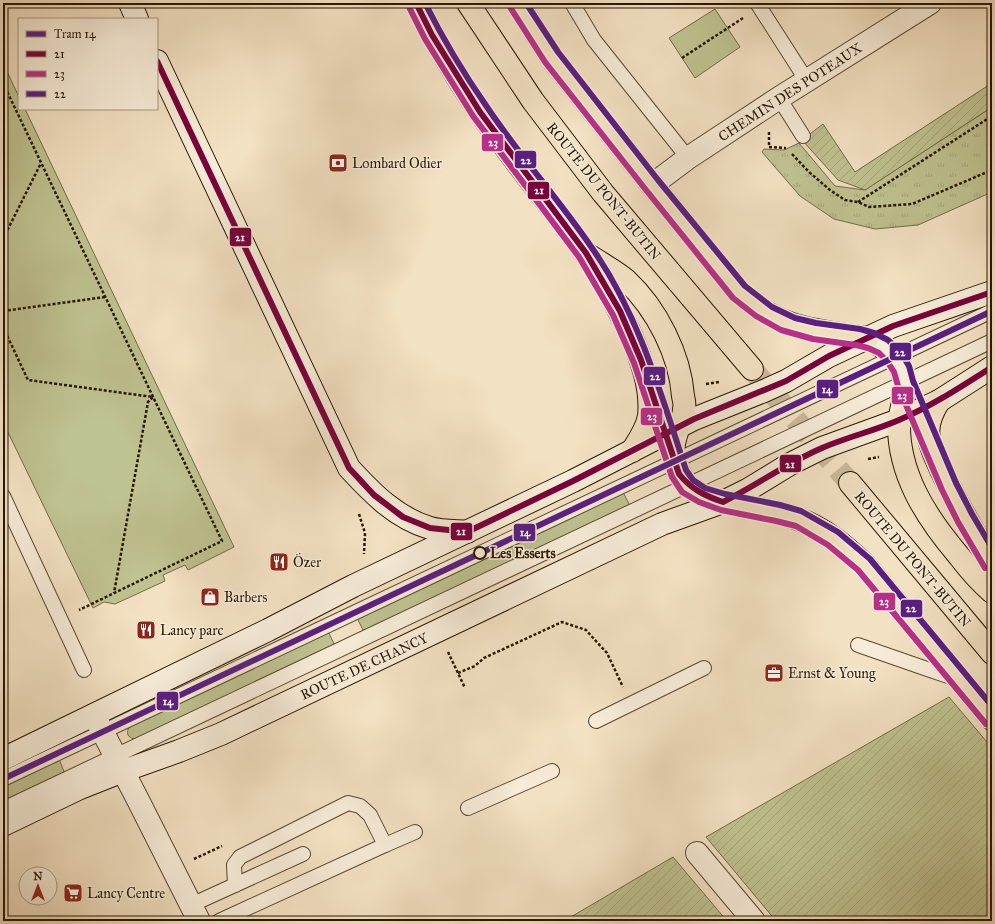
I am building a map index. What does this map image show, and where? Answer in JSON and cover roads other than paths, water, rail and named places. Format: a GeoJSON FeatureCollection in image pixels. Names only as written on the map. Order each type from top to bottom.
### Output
{"type":"FeatureCollection","features":[{"type":"Feature","properties":{"kind":"main road"},"geometry":{"type":"LineString","coordinates":[[130,3],[137,18]]}},
{"type":"Feature","properties":{"kind":"main road"},"geometry":{"type":"LineString","coordinates":[[416,3],[432,35],[480,112],[586,253],[620,311],[636,347],[647,382],[649,399],[648,417],[642,435],[632,451]]}},
{"type":"Feature","properties":{"kind":"main road","name":"ROUTE DU PONT-BUTIN"},"geometry":{"type":"LineString","coordinates":[[468,3],[533,101],[603,193],[752,369]]}},
{"type":"Feature","properties":{"kind":"main road"},"geometry":{"type":"LineString","coordinates":[[517,3],[551,57],[739,292],[752,304],[770,316],[786,323],[802,328],[867,338],[882,346],[895,356],[901,368],[905,382],[904,402],[908,416],[899,446],[905,468],[914,491],[926,513],[946,542],[981,583],[992,592]]}},
{"type":"Feature","properties":{"kind":"main road","name":"CHEMIN DES POTEAUX"},"geometry":{"type":"LineString","coordinates":[[652,185],[688,158],[779,98],[930,3]]}},
{"type":"Feature","properties":{"kind":"main road"},"geometry":{"type":"LineString","coordinates":[[158,63],[349,468],[374,495],[403,517],[430,528],[467,532]]}},
{"type":"Feature","properties":{"kind":"main road"},"geometry":{"type":"LineString","coordinates":[[586,253],[625,280],[649,308],[664,333],[680,374],[683,389],[684,408],[672,430],[675,461],[679,474],[687,486],[702,495],[723,502],[778,513],[799,519],[833,538],[864,564],[992,719]]}},
{"type":"Feature","properties":{"kind":"main road"},"geometry":{"type":"LineString","coordinates":[[3,760],[55,735],[98,724],[268,630],[353,586],[573,481],[694,419],[764,392],[829,356],[900,323],[992,292]]}},
{"type":"Feature","properties":{"kind":"main road","name":"ROUTE DE CHANCY"},"geometry":{"type":"LineString","coordinates":[[3,825],[80,788],[119,764],[179,751],[221,734],[662,524],[723,502],[749,489],[790,464],[822,448],[908,416],[939,401],[992,366]]}},
{"type":"Feature","properties":{"kind":"main road"},"geometry":{"type":"LineString","coordinates":[[939,401],[932,412],[929,424],[929,438],[936,459],[948,486],[992,564]]}},
{"type":"Feature","properties":{"kind":"main road","name":"ROUTE DU PONT-BUTIN"},"geometry":{"type":"LineString","coordinates":[[850,484],[992,653]]}},
{"type":"Feature","properties":{"kind":"main road"},"geometry":{"type":"LineString","coordinates":[[98,724],[195,913]]}},
{"type":"Feature","properties":{"kind":"main road"},"geometry":{"type":"LineString","coordinates":[[697,853],[754,921]]}},
{"type":"Feature","properties":{"kind":"lane"},"geometry":{"type":"LineString","coordinates":[[572,3],[594,40],[688,158]]}},
{"type":"Feature","properties":{"kind":"lane"},"geometry":{"type":"LineString","coordinates":[[759,5],[807,80]]}},
{"type":"Feature","properties":{"kind":"lane"},"geometry":{"type":"LineString","coordinates":[[779,98],[803,136]]}},
{"type":"Feature","properties":{"kind":"lane"},"geometry":{"type":"LineString","coordinates":[[3,779],[98,724],[675,461],[992,311]]}},
{"type":"Feature","properties":{"kind":"lane"},"geometry":{"type":"LineString","coordinates":[[3,810],[119,764],[687,486],[992,341]]}},
{"type":"Feature","properties":{"kind":"lane"},"geometry":{"type":"LineString","coordinates":[[647,382],[672,430]]}},
{"type":"Feature","properties":{"kind":"lane"},"geometry":{"type":"LineString","coordinates":[[908,416],[929,438]]}},
{"type":"Feature","properties":{"kind":"lane"},"geometry":{"type":"LineString","coordinates":[[3,496],[84,670]]}},
{"type":"Feature","properties":{"kind":"lane"},"geometry":{"type":"LineString","coordinates":[[858,645],[951,677],[964,685]]}},
{"type":"Feature","properties":{"kind":"lane"},"geometry":{"type":"LineString","coordinates":[[596,721],[704,668]]}},
{"type":"Feature","properties":{"kind":"lane"},"geometry":{"type":"LineString","coordinates":[[468,808],[552,771]]}},
{"type":"Feature","properties":{"kind":"lane"},"geometry":{"type":"LineString","coordinates":[[235,885],[234,865],[240,857],[348,803],[360,806],[370,815],[385,845]]}},
{"type":"Feature","properties":{"kind":"lane"},"geometry":{"type":"LineString","coordinates":[[219,921],[414,832]]}},
{"type":"Feature","properties":{"kind":"lane"},"geometry":{"type":"LineString","coordinates":[[195,913],[235,885],[303,854]]}},
{"type":"Feature","properties":{"kind":"tunnel"},"geometry":{"type":"LineString","coordinates":[[752,369],[850,483]]}},
{"type":"Feature","properties":{"kind":"tram line","name":"14"},"geometry":{"type":"LineString","coordinates":[[3,779],[992,311]]}},
{"type":"Feature","properties":{"kind":"place","name":"Lombard Odier"},"geometry":{"type":"Point","coordinates":[338,163]}},
{"type":"Feature","properties":{"kind":"place","name":"Les Esserts"},"geometry":{"type":"Point","coordinates":[480,553]}},
{"type":"Feature","properties":{"kind":"place","name":"Özer"},"geometry":{"type":"Point","coordinates":[279,562]}},
{"type":"Feature","properties":{"kind":"place","name":"Barbers"},"geometry":{"type":"Point","coordinates":[210,597]}},
{"type":"Feature","properties":{"kind":"place","name":"Lancy parc"},"geometry":{"type":"Point","coordinates":[146,630]}},
{"type":"Feature","properties":{"kind":"place","name":"Ernst & Young"},"geometry":{"type":"Point","coordinates":[774,673]}},
{"type":"Feature","properties":{"kind":"place","name":"Lancy Centre"},"geometry":{"type":"Point","coordinates":[73,893]}}]}
